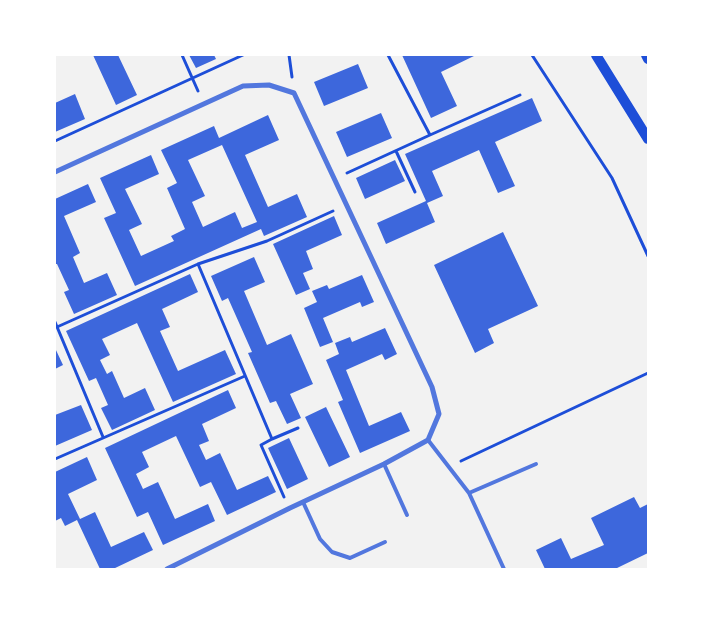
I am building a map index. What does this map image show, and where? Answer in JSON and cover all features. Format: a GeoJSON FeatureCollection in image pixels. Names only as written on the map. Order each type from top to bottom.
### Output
{"type":"FeatureCollection","features":[{"type":"Feature","properties":{"kind":"main road"},"geometry":{"type":"LineString","coordinates":[[596,55],[648,139]]}},
{"type":"Feature","properties":{"kind":"main road"},"geometry":{"type":"LineString","coordinates":[[646,55],[648,59]]}},
{"type":"Feature","properties":{"kind":"street"},"geometry":{"type":"LineString","coordinates":[[55,172],[243,86],[269,85],[294,93],[432,387],[439,414],[428,440],[384,464],[167,569]]}},
{"type":"Feature","properties":{"kind":"lane"},"geometry":{"type":"LineString","coordinates":[[428,440],[469,492],[504,569]]}},
{"type":"Feature","properties":{"kind":"lane"},"geometry":{"type":"LineString","coordinates":[[384,464],[407,515]]}},
{"type":"Feature","properties":{"kind":"lane"},"geometry":{"type":"LineString","coordinates":[[469,492],[536,464]]}},
{"type":"Feature","properties":{"kind":"lane"},"geometry":{"type":"LineString","coordinates":[[303,502],[320,539],[332,552],[350,558],[385,542]]}},
{"type":"Feature","properties":{"kind":"path"},"geometry":{"type":"LineString","coordinates":[[182,55],[204,104]]}},
{"type":"Feature","properties":{"kind":"path"},"geometry":{"type":"LineString","coordinates":[[55,141],[243,55]]}},
{"type":"Feature","properties":{"kind":"path"},"geometry":{"type":"LineString","coordinates":[[288,55],[294,93]]}},
{"type":"Feature","properties":{"kind":"path"},"geometry":{"type":"LineString","coordinates":[[388,55],[430,135]]}},
{"type":"Feature","properties":{"kind":"path"},"geometry":{"type":"LineString","coordinates":[[532,55],[612,178],[648,256]]}},
{"type":"Feature","properties":{"kind":"path"},"geometry":{"type":"LineString","coordinates":[[335,178],[520,95]]}},
{"type":"Feature","properties":{"kind":"path"},"geometry":{"type":"LineString","coordinates":[[396,151],[415,192]]}},
{"type":"Feature","properties":{"kind":"path"},"geometry":{"type":"LineString","coordinates":[[57,327],[198,264],[267,241],[347,204]]}},
{"type":"Feature","properties":{"kind":"path"},"geometry":{"type":"LineString","coordinates":[[198,264],[272,439]]}},
{"type":"Feature","properties":{"kind":"path"},"geometry":{"type":"LineString","coordinates":[[55,322],[103,437]]}},
{"type":"Feature","properties":{"kind":"path"},"geometry":{"type":"LineString","coordinates":[[449,466],[648,373]]}},
{"type":"Feature","properties":{"kind":"path"},"geometry":{"type":"LineString","coordinates":[[55,459],[245,376]]}},
{"type":"Feature","properties":{"kind":"path"},"geometry":{"type":"LineString","coordinates":[[290,508],[261,445],[298,428]]}},
{"type":"Feature","properties":{"kind":"building"},"geometry":{"type":"Polygon","coordinates":[[[93,55],[118,55],[137,95],[116,105],[93,55]]]}},
{"type":"Feature","properties":{"kind":"building"},"geometry":{"type":"Polygon","coordinates":[[[189,55],[214,55],[216,59],[196,68],[189,55]]]}},
{"type":"Feature","properties":{"kind":"building"},"geometry":{"type":"Polygon","coordinates":[[[402,55],[476,55],[441,72],[457,106],[431,118],[402,55]]]}},
{"type":"Feature","properties":{"kind":"building"},"geometry":{"type":"Polygon","coordinates":[[[358,64],[368,88],[324,106],[314,82],[358,64]]]}},
{"type":"Feature","properties":{"kind":"building"},"geometry":{"type":"Polygon","coordinates":[[[75,94],[85,119],[55,132],[55,103],[75,94]]]}},
{"type":"Feature","properties":{"kind":"building"},"geometry":{"type":"Polygon","coordinates":[[[532,98],[542,121],[495,142],[515,186],[498,193],[479,150],[432,171],[443,196],[427,203],[435,222],[386,244],[377,223],[426,201],[405,154],[532,98]]]}},
{"type":"Feature","properties":{"kind":"building"},"geometry":{"type":"Polygon","coordinates":[[[381,113],[392,138],[347,157],[336,132],[381,113]]]}},
{"type":"Feature","properties":{"kind":"building"},"geometry":{"type":"Polygon","coordinates":[[[268,115],[279,140],[245,155],[268,207],[297,194],[307,217],[264,236],[261,229],[135,286],[104,218],[116,213],[100,178],[151,155],[159,174],[125,189],[142,224],[129,230],[141,256],[174,241],[171,236],[185,229],[167,188],[177,183],[161,150],[214,126],[219,138],[268,115]],[[222,145],[188,160],[205,196],[192,202],[203,227],[235,212],[242,228],[257,222],[222,145]]]}},
{"type":"Feature","properties":{"kind":"building"},"geometry":{"type":"Polygon","coordinates":[[[395,160],[405,181],[365,199],[356,178],[395,160]]]}},
{"type":"Feature","properties":{"kind":"building"},"geometry":{"type":"Polygon","coordinates":[[[88,184],[96,202],[64,216],[80,253],[73,257],[84,283],[107,273],[117,295],[74,314],[64,292],[69,290],[57,264],[55,264],[55,199],[88,184]]]}},
{"type":"Feature","properties":{"kind":"building"},"geometry":{"type":"Polygon","coordinates":[[[334,216],[342,235],[306,251],[313,269],[303,273],[310,289],[296,295],[273,244],[334,216]]]}},
{"type":"Feature","properties":{"kind":"building"},"geometry":{"type":"Polygon","coordinates":[[[503,232],[538,306],[488,329],[494,343],[475,353],[434,265],[503,232]]]}},
{"type":"Feature","properties":{"kind":"building"},"geometry":{"type":"Polygon","coordinates":[[[254,257],[265,282],[244,291],[267,345],[291,334],[313,384],[290,394],[301,418],[287,424],[276,401],[270,403],[248,353],[252,352],[228,298],[222,301],[211,276],[254,257]]]}},
{"type":"Feature","properties":{"kind":"building"},"geometry":{"type":"Polygon","coordinates":[[[190,274],[198,292],[162,309],[170,327],[160,331],[178,371],[225,350],[236,374],[173,402],[137,323],[102,339],[110,355],[100,360],[107,374],[112,371],[124,398],[145,388],[155,410],[112,430],[101,408],[108,405],[96,378],[89,381],[66,331],[190,274]]]}},
{"type":"Feature","properties":{"kind":"building"},"geometry":{"type":"Polygon","coordinates":[[[362,275],[374,302],[362,307],[360,302],[323,318],[333,342],[320,347],[304,308],[317,302],[312,291],[327,285],[329,289],[362,275]]]}},
{"type":"Feature","properties":{"kind":"building"},"geometry":{"type":"Polygon","coordinates":[[[385,328],[397,354],[385,360],[382,354],[346,370],[369,426],[401,412],[410,431],[360,453],[338,402],[343,400],[326,360],[339,354],[335,343],[350,337],[352,342],[385,328]]]}},
{"type":"Feature","properties":{"kind":"building"},"geometry":{"type":"Polygon","coordinates":[[[55,348],[63,365],[55,369],[55,348]]]}},
{"type":"Feature","properties":{"kind":"building"},"geometry":{"type":"Polygon","coordinates":[[[228,390],[236,408],[202,424],[209,441],[199,445],[206,460],[220,453],[237,490],[268,476],[276,492],[227,515],[211,482],[200,487],[176,436],[142,452],[149,467],[136,474],[143,489],[158,482],[175,519],[208,504],[215,521],[163,545],[148,512],[137,517],[105,448],[228,390]]]}},
{"type":"Feature","properties":{"kind":"building"},"geometry":{"type":"Polygon","coordinates":[[[81,405],[92,430],[55,446],[55,415],[81,405]]]}},
{"type":"Feature","properties":{"kind":"building"},"geometry":{"type":"Polygon","coordinates":[[[326,407],[350,457],[329,467],[305,417],[326,407]]]}},
{"type":"Feature","properties":{"kind":"building"},"geometry":{"type":"Polygon","coordinates":[[[289,438],[308,479],[287,489],[268,448],[289,438]]]}},
{"type":"Feature","properties":{"kind":"building"},"geometry":{"type":"Polygon","coordinates":[[[87,457],[97,480],[68,494],[80,519],[95,512],[111,547],[144,532],[153,550],[113,569],[100,569],[77,520],[65,526],[61,518],[55,521],[55,472],[87,457]]]}},
{"type":"Feature","properties":{"kind":"building"},"geometry":{"type":"Polygon","coordinates":[[[634,497],[640,508],[648,504],[648,553],[615,569],[545,569],[536,550],[561,538],[571,559],[604,545],[591,518],[634,497]]]}}]}
